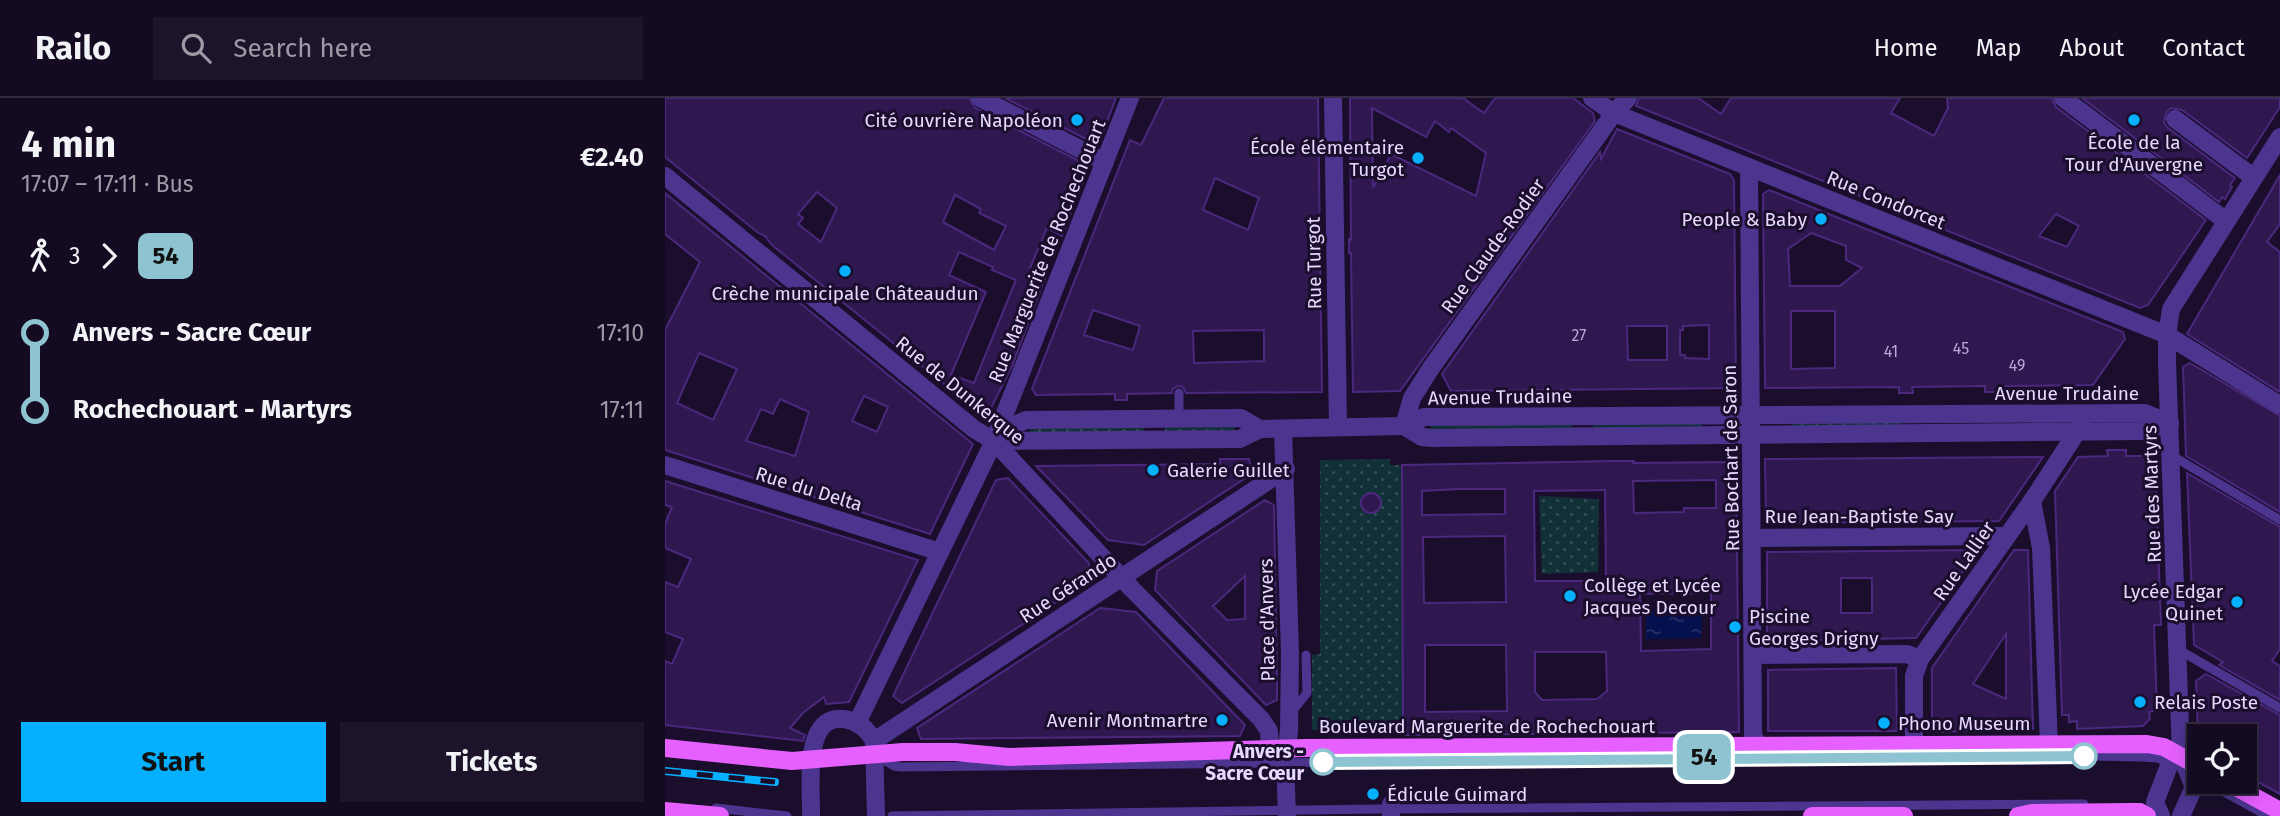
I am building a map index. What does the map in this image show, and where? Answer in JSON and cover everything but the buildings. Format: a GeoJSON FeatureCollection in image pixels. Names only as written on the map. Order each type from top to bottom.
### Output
{"type":"FeatureCollection","features":[{"type":"Feature","properties":{"kind":"main road","name":"Boulevard Marguerite de Rochechouart"},"geometry":{"type":"LineString","coordinates":[[665,748],[792,761],[811,760],[874,747],[1009,757],[1282,758],[1757,747],[2147,744],[2164,747],[2187,767]]}},
{"type":"Feature","properties":{"kind":"main road"},"geometry":{"type":"LineString","coordinates":[[2249,794],[2280,811]]}},
{"type":"Feature","properties":{"kind":"main road"},"geometry":{"type":"LineString","coordinates":[[665,811],[720,816]]}},
{"type":"Feature","properties":{"kind":"main road"},"geometry":{"type":"LineString","coordinates":[[2018,816],[2032,813],[2159,814]]}},
{"type":"Feature","properties":{"kind":"main road"},"geometry":{"type":"LineString","coordinates":[[1812,816],[1904,816]]}},
{"type":"Feature","properties":{"kind":"street"},"geometry":{"type":"LineString","coordinates":[[979,98],[1105,162]]}},
{"type":"Feature","properties":{"kind":"street","name":"Rue Marguerite de Rochechouart"},"geometry":{"type":"LineString","coordinates":[[857,723],[994,441],[1130,98]]}},
{"type":"Feature","properties":{"kind":"street","name":"Rue Turgot"},"geometry":{"type":"LineString","coordinates":[[1333,98],[1338,427]]}},
{"type":"Feature","properties":{"kind":"street","name":"Rue Condorcet"},"geometry":{"type":"LineString","coordinates":[[1592,98],[1614,113],[2167,335],[2280,405]]}},
{"type":"Feature","properties":{"kind":"street","name":"Rue Claude-Rodier"},"geometry":{"type":"LineString","coordinates":[[1404,426],[1412,398],[1431,368],[1614,113],[1628,98]]}},
{"type":"Feature","properties":{"kind":"street"},"geometry":{"type":"LineString","coordinates":[[2063,98],[2085,104],[2226,221]]}},
{"type":"Feature","properties":{"kind":"street"},"geometry":{"type":"LineString","coordinates":[[2175,119],[2253,177]]}},
{"type":"Feature","properties":{"kind":"street","name":"Rue des Martyrs"},"geometry":{"type":"LineString","coordinates":[[2187,767],[2179,650],[2167,335],[2171,309],[2280,137]]}},
{"type":"Feature","properties":{"kind":"street","name":"Rue Bochart de Saron"},"geometry":{"type":"LineString","coordinates":[[1749,168],[1753,734],[1757,747]]}},
{"type":"Feature","properties":{"kind":"street","name":"Rue de Dunkerque"},"geometry":{"type":"LineString","coordinates":[[665,176],[974,429],[994,441],[1263,722]]}},
{"type":"Feature","properties":{"kind":"street","name":"Avenue Trudaine"},"geometry":{"type":"LineString","coordinates":[[994,441],[1240,439],[1260,429],[1404,426],[1424,417],[2145,412],[2170,423]]}},
{"type":"Feature","properties":{"kind":"street","name":"Rue Lallier"},"geometry":{"type":"LineString","coordinates":[[1914,747],[1914,676],[1920,659],[2032,501],[2089,413]]}},
{"type":"Feature","properties":{"kind":"street","name":"Avenue Trudaine"},"geometry":{"type":"LineString","coordinates":[[994,441],[1008,428],[1025,420],[1241,418],[1260,429]]}},
{"type":"Feature","properties":{"kind":"street","name":"Avenue Trudaine"},"geometry":{"type":"LineString","coordinates":[[1404,426],[1422,437],[1431,438],[2144,431],[2170,423]]}},
{"type":"Feature","properties":{"kind":"street","name":"Place d'Anvers"},"geometry":{"type":"LineString","coordinates":[[1282,758],[1289,716],[1286,469],[1283,429]]}},
{"type":"Feature","properties":{"kind":"street","name":"Rue du Delta"},"geometry":{"type":"LineString","coordinates":[[665,466],[940,552]]}},
{"type":"Feature","properties":{"kind":"street","name":"Rue Gérando"},"geometry":{"type":"LineString","coordinates":[[874,747],[1122,577],[1286,469]]}},
{"type":"Feature","properties":{"kind":"street"},"geometry":{"type":"LineString","coordinates":[[2032,501],[2041,548],[2049,744]]}},
{"type":"Feature","properties":{"kind":"street","name":"Rue Jean-Baptiste Say"},"geometry":{"type":"LineString","coordinates":[[1753,538],[2007,536]]}},
{"type":"Feature","properties":{"kind":"street"},"geometry":{"type":"LineString","coordinates":[[1753,655],[1907,654],[1920,659]]}},
{"type":"Feature","properties":{"kind":"street"},"geometry":{"type":"LineString","coordinates":[[1287,814],[1282,758],[1263,722],[1289,716]]}},
{"type":"Feature","properties":{"kind":"street"},"geometry":{"type":"LineString","coordinates":[[811,816],[811,760],[814,740],[824,725],[843,719],[868,730],[874,747],[876,816]]}},
{"type":"Feature","properties":{"kind":"street"},"geometry":{"type":"LineString","coordinates":[[2159,814],[2155,803],[2187,767]]}},
{"type":"Feature","properties":{"kind":"street","name":"Rue des Martyrs"},"geometry":{"type":"LineString","coordinates":[[2181,816],[2192,794]]}},
{"type":"Feature","properties":{"kind":"lane"},"geometry":{"type":"LineString","coordinates":[[1179,393],[1179,418]]}},
{"type":"Feature","properties":{"kind":"lane"},"geometry":{"type":"LineString","coordinates":[[2171,455],[2280,520]]}},
{"type":"Feature","properties":{"kind":"lane"},"geometry":{"type":"LineString","coordinates":[[2179,650],[2280,709]]}},
{"type":"Feature","properties":{"kind":"lane"},"geometry":{"type":"LineString","coordinates":[[1289,716],[1307,693],[1306,655]]}},
{"type":"Feature","properties":{"kind":"lane","name":"Boulevard Marguerite de Rochechouart"},"geometry":{"type":"LineString","coordinates":[[665,740],[793,754],[811,760]]}},
{"type":"Feature","properties":{"kind":"lane","name":"Boulevard Marguerite de Rochechouart"},"geometry":{"type":"LineString","coordinates":[[1282,758],[2039,755],[2158,758],[2187,767]]}},
{"type":"Feature","properties":{"kind":"lane"},"geometry":{"type":"LineString","coordinates":[[2228,794],[2268,816]]}},
{"type":"Feature","properties":{"kind":"lane"},"geometry":{"type":"LineString","coordinates":[[665,803],[787,816]]}},
{"type":"Feature","properties":{"kind":"lane"},"geometry":{"type":"LineString","coordinates":[[892,816],[1287,814],[1391,810],[2011,803],[2149,804],[2159,814]]}},
{"type":"Feature","properties":{"kind":"green space"},"geometry":{"type":"Polygon","coordinates":[[[1900,419],[1900,427],[1792,427],[1792,420],[1900,419]]]}},
{"type":"Feature","properties":{"kind":"green space"},"geometry":{"type":"Polygon","coordinates":[[[1702,421],[1702,428],[1593,429],[1593,422],[1702,421]]]}},
{"type":"Feature","properties":{"kind":"green space"},"geometry":{"type":"Polygon","coordinates":[[[1572,422],[1573,429],[1431,430],[1430,423],[1572,422]]]}},
{"type":"Feature","properties":{"kind":"green space"},"geometry":{"type":"Polygon","coordinates":[[[1144,425],[1144,433],[1030,434],[1030,427],[1144,425]]]}},
{"type":"Feature","properties":{"kind":"green space"},"geometry":{"type":"Polygon","coordinates":[[[1165,425],[1234,425],[1235,432],[1165,433],[1165,425]]]}},
{"type":"Feature","properties":{"kind":"green space"},"geometry":{"type":"Polygon","coordinates":[[[1390,459],[1390,465],[1402,465],[1403,728],[1355,731],[1355,728],[1334,727],[1334,731],[1312,730],[1312,655],[1320,654],[1320,460],[1390,459]]]}},
{"type":"Feature","properties":{"kind":"green space"},"geometry":{"type":"Polygon","coordinates":[[[1539,496],[1599,499],[1598,572],[1542,574],[1539,496]]]}},
{"type":"Feature","properties":{"kind":"water"},"geometry":{"type":"Polygon","coordinates":[[[1646,610],[1702,612],[1701,638],[1646,639],[1646,610]]]}},
{"type":"Feature","properties":{"kind":"railway"},"geometry":{"type":"LineString","coordinates":[[665,771],[775,782]]}},
{"type":"Feature","properties":{"kind":"bus line","name":"54"},"geometry":{"type":"LineString","coordinates":[[1323,762],[2084,756]]}},
{"type":"Feature","properties":{"kind":"place","name":"Cité ouvrière Napoléon"},"geometry":{"type":"Point","coordinates":[1077,120]}},
{"type":"Feature","properties":{"kind":"place","name":"École de la Tour d'Auvergne"},"geometry":{"type":"Point","coordinates":[2134,120]}},
{"type":"Feature","properties":{"kind":"place","name":"École élémentaire Turgot"},"geometry":{"type":"Point","coordinates":[1418,158]}},
{"type":"Feature","properties":{"kind":"place","name":"People & Baby"},"geometry":{"type":"Point","coordinates":[1821,219]}},
{"type":"Feature","properties":{"kind":"place","name":"Crèche municipale Châteaudun"},"geometry":{"type":"Point","coordinates":[845,271]}},
{"type":"Feature","properties":{"kind":"place","name":"Galerie Guillet"},"geometry":{"type":"Point","coordinates":[1153,470]}},
{"type":"Feature","properties":{"kind":"place","name":"Collège et Lycée Jacques Decour"},"geometry":{"type":"Point","coordinates":[1570,596]}},
{"type":"Feature","properties":{"kind":"place","name":"Lycée Edgar Quinet"},"geometry":{"type":"Point","coordinates":[2237,602]}},
{"type":"Feature","properties":{"kind":"place","name":"Piscine Georges Drigny"},"geometry":{"type":"Point","coordinates":[1735,627]}},
{"type":"Feature","properties":{"kind":"place","name":"Relais Poste"},"geometry":{"type":"Point","coordinates":[2140,702]}},
{"type":"Feature","properties":{"kind":"place","name":"Avenir Montmartre"},"geometry":{"type":"Point","coordinates":[1222,720]}},
{"type":"Feature","properties":{"kind":"place","name":"Phono Museum"},"geometry":{"type":"Point","coordinates":[1884,723]}},
{"type":"Feature","properties":{"kind":"place","name":"Anvers - Sacre Cœur"},"geometry":{"type":"Point","coordinates":[1323,762]}},
{"type":"Feature","properties":{"kind":"place","name":"Édicule Guimard"},"geometry":{"type":"Point","coordinates":[1373,794]}}]}
